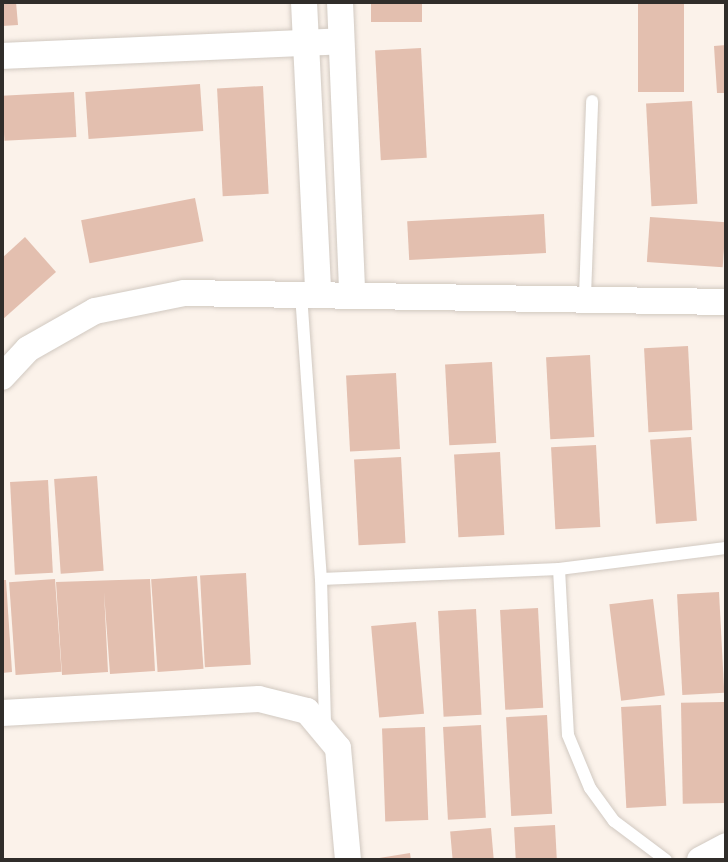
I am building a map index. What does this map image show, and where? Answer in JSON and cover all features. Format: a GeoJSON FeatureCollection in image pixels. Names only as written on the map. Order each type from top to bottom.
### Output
{"type":"FeatureCollection","features":[{"type":"Feature","properties":{"kind":"street"},"geometry":{"type":"LineString","coordinates":[[304,2],[309,293]]}},
{"type":"Feature","properties":{"kind":"street"},"geometry":{"type":"LineString","coordinates":[[340,2],[352,294]]}},
{"type":"Feature","properties":{"kind":"street"},"geometry":{"type":"LineString","coordinates":[[2,56],[306,40],[341,41]]}},
{"type":"Feature","properties":{"kind":"street"},"geometry":{"type":"LineString","coordinates":[[2,377],[28,349],[94,311],[184,293],[585,296],[726,302]]}},
{"type":"Feature","properties":{"kind":"street"},"geometry":{"type":"LineString","coordinates":[[2,713],[259,699],[307,711],[325,726],[343,766],[348,860]]}},
{"type":"Feature","properties":{"kind":"street"},"geometry":{"type":"LineString","coordinates":[[700,860],[726,846]]}},
{"type":"Feature","properties":{"kind":"lane"},"geometry":{"type":"LineString","coordinates":[[585,296],[592,101]]}},
{"type":"Feature","properties":{"kind":"lane"},"geometry":{"type":"LineString","coordinates":[[309,293],[325,726]]}},
{"type":"Feature","properties":{"kind":"lane"},"geometry":{"type":"LineString","coordinates":[[321,579],[559,569],[726,548]]}},
{"type":"Feature","properties":{"kind":"lane"},"geometry":{"type":"LineString","coordinates":[[559,569],[568,735],[590,788],[614,821],[666,860]]}},
{"type":"Feature","properties":{"kind":"building"},"geometry":{"type":"Polygon","coordinates":[[[2,2],[16,2],[18,25],[2,26],[2,2]]]}},
{"type":"Feature","properties":{"kind":"building"},"geometry":{"type":"Polygon","coordinates":[[[371,2],[422,2],[422,22],[371,22],[371,2]]]}},
{"type":"Feature","properties":{"kind":"building"},"geometry":{"type":"Polygon","coordinates":[[[638,2],[684,2],[684,92],[638,92],[638,2]]]}},
{"type":"Feature","properties":{"kind":"building"},"geometry":{"type":"Polygon","coordinates":[[[726,45],[726,93],[717,93],[714,46],[726,45]]]}},
{"type":"Feature","properties":{"kind":"building"},"geometry":{"type":"Polygon","coordinates":[[[421,48],[427,158],[381,160],[375,50],[421,48]]]}},
{"type":"Feature","properties":{"kind":"building"},"geometry":{"type":"Polygon","coordinates":[[[200,84],[203,131],[89,139],[85,92],[200,84]]]}},
{"type":"Feature","properties":{"kind":"building"},"geometry":{"type":"Polygon","coordinates":[[[263,86],[269,194],[223,196],[217,88],[263,86]]]}},
{"type":"Feature","properties":{"kind":"building"},"geometry":{"type":"Polygon","coordinates":[[[74,92],[76,137],[4,141],[2,96],[74,92]]]}},
{"type":"Feature","properties":{"kind":"building"},"geometry":{"type":"Polygon","coordinates":[[[692,101],[697,204],[651,206],[646,103],[692,101]]]}},
{"type":"Feature","properties":{"kind":"building"},"geometry":{"type":"Polygon","coordinates":[[[195,198],[203,241],[90,263],[81,220],[195,198]]]}},
{"type":"Feature","properties":{"kind":"building"},"geometry":{"type":"Polygon","coordinates":[[[544,214],[546,253],[409,260],[407,221],[544,214]]]}},
{"type":"Feature","properties":{"kind":"building"},"geometry":{"type":"Polygon","coordinates":[[[650,217],[726,222],[723,267],[647,262],[650,217]]]}},
{"type":"Feature","properties":{"kind":"building"},"geometry":{"type":"Polygon","coordinates":[[[25,237],[56,272],[2,320],[2,258],[25,237]]]}},
{"type":"Feature","properties":{"kind":"building"},"geometry":{"type":"Polygon","coordinates":[[[688,346],[692,430],[648,432],[644,348],[688,346]]]}},
{"type":"Feature","properties":{"kind":"building"},"geometry":{"type":"Polygon","coordinates":[[[590,355],[594,437],[550,439],[546,357],[590,355]]]}},
{"type":"Feature","properties":{"kind":"building"},"geometry":{"type":"Polygon","coordinates":[[[492,362],[496,443],[449,445],[445,364],[492,362]]]}},
{"type":"Feature","properties":{"kind":"building"},"geometry":{"type":"Polygon","coordinates":[[[396,373],[400,449],[350,452],[346,376],[396,373]]]}},
{"type":"Feature","properties":{"kind":"building"},"geometry":{"type":"Polygon","coordinates":[[[691,437],[697,521],[656,524],[650,440],[691,437]]]}},
{"type":"Feature","properties":{"kind":"building"},"geometry":{"type":"Polygon","coordinates":[[[596,445],[600,527],[555,529],[551,447],[596,445]]]}},
{"type":"Feature","properties":{"kind":"building"},"geometry":{"type":"Polygon","coordinates":[[[500,452],[504,535],[458,537],[454,454],[500,452]]]}},
{"type":"Feature","properties":{"kind":"building"},"geometry":{"type":"Polygon","coordinates":[[[401,457],[406,543],[359,545],[354,459],[401,457]]]}},
{"type":"Feature","properties":{"kind":"building"},"geometry":{"type":"Polygon","coordinates":[[[97,476],[104,571],[61,574],[54,479],[97,476]]]}},
{"type":"Feature","properties":{"kind":"building"},"geometry":{"type":"Polygon","coordinates":[[[48,480],[53,573],[15,575],[10,482],[48,480]]]}},
{"type":"Feature","properties":{"kind":"building"},"geometry":{"type":"Polygon","coordinates":[[[246,573],[251,665],[205,667],[200,575],[246,573]]]}},
{"type":"Feature","properties":{"kind":"building"},"geometry":{"type":"Polygon","coordinates":[[[197,576],[203,669],[158,672],[151,579],[197,576]]]}},
{"type":"Feature","properties":{"kind":"building"},"geometry":{"type":"Polygon","coordinates":[[[55,579],[61,672],[16,675],[9,582],[55,579]]]}},
{"type":"Feature","properties":{"kind":"building"},"geometry":{"type":"Polygon","coordinates":[[[150,579],[155,671],[110,674],[104,592],[108,672],[62,675],[56,582],[150,579]]]}},
{"type":"Feature","properties":{"kind":"building"},"geometry":{"type":"Polygon","coordinates":[[[2,580],[6,580],[12,672],[2,673],[2,580]]]}},
{"type":"Feature","properties":{"kind":"building"},"geometry":{"type":"Polygon","coordinates":[[[719,592],[724,693],[682,695],[677,594],[719,592]]]}},
{"type":"Feature","properties":{"kind":"building"},"geometry":{"type":"Polygon","coordinates":[[[653,599],[665,695],[621,701],[609,604],[653,599]]]}},
{"type":"Feature","properties":{"kind":"building"},"geometry":{"type":"Polygon","coordinates":[[[538,608],[543,708],[505,710],[500,610],[538,608]]]}},
{"type":"Feature","properties":{"kind":"building"},"geometry":{"type":"Polygon","coordinates":[[[476,609],[482,715],[444,717],[438,611],[476,609]]]}},
{"type":"Feature","properties":{"kind":"building"},"geometry":{"type":"Polygon","coordinates":[[[416,622],[424,714],[379,718],[371,626],[416,622]]]}},
{"type":"Feature","properties":{"kind":"building"},"geometry":{"type":"Polygon","coordinates":[[[724,702],[726,803],[683,804],[681,703],[724,702]]]}},
{"type":"Feature","properties":{"kind":"building"},"geometry":{"type":"Polygon","coordinates":[[[661,705],[666,806],[626,808],[621,707],[661,705]]]}},
{"type":"Feature","properties":{"kind":"building"},"geometry":{"type":"Polygon","coordinates":[[[547,715],[552,814],[511,816],[506,717],[547,715]]]}},
{"type":"Feature","properties":{"kind":"building"},"geometry":{"type":"Polygon","coordinates":[[[481,725],[486,818],[448,820],[443,727],[481,725]]]}},
{"type":"Feature","properties":{"kind":"building"},"geometry":{"type":"Polygon","coordinates":[[[425,727],[428,820],[385,821],[382,729],[425,727]]]}},
{"type":"Feature","properties":{"kind":"building"},"geometry":{"type":"Polygon","coordinates":[[[555,825],[557,860],[516,860],[514,827],[555,825]]]}},
{"type":"Feature","properties":{"kind":"building"},"geometry":{"type":"Polygon","coordinates":[[[491,828],[494,860],[453,860],[450,832],[491,828]]]}},
{"type":"Feature","properties":{"kind":"building"},"geometry":{"type":"Polygon","coordinates":[[[410,853],[411,860],[373,860],[373,859],[410,853]]]}}]}
